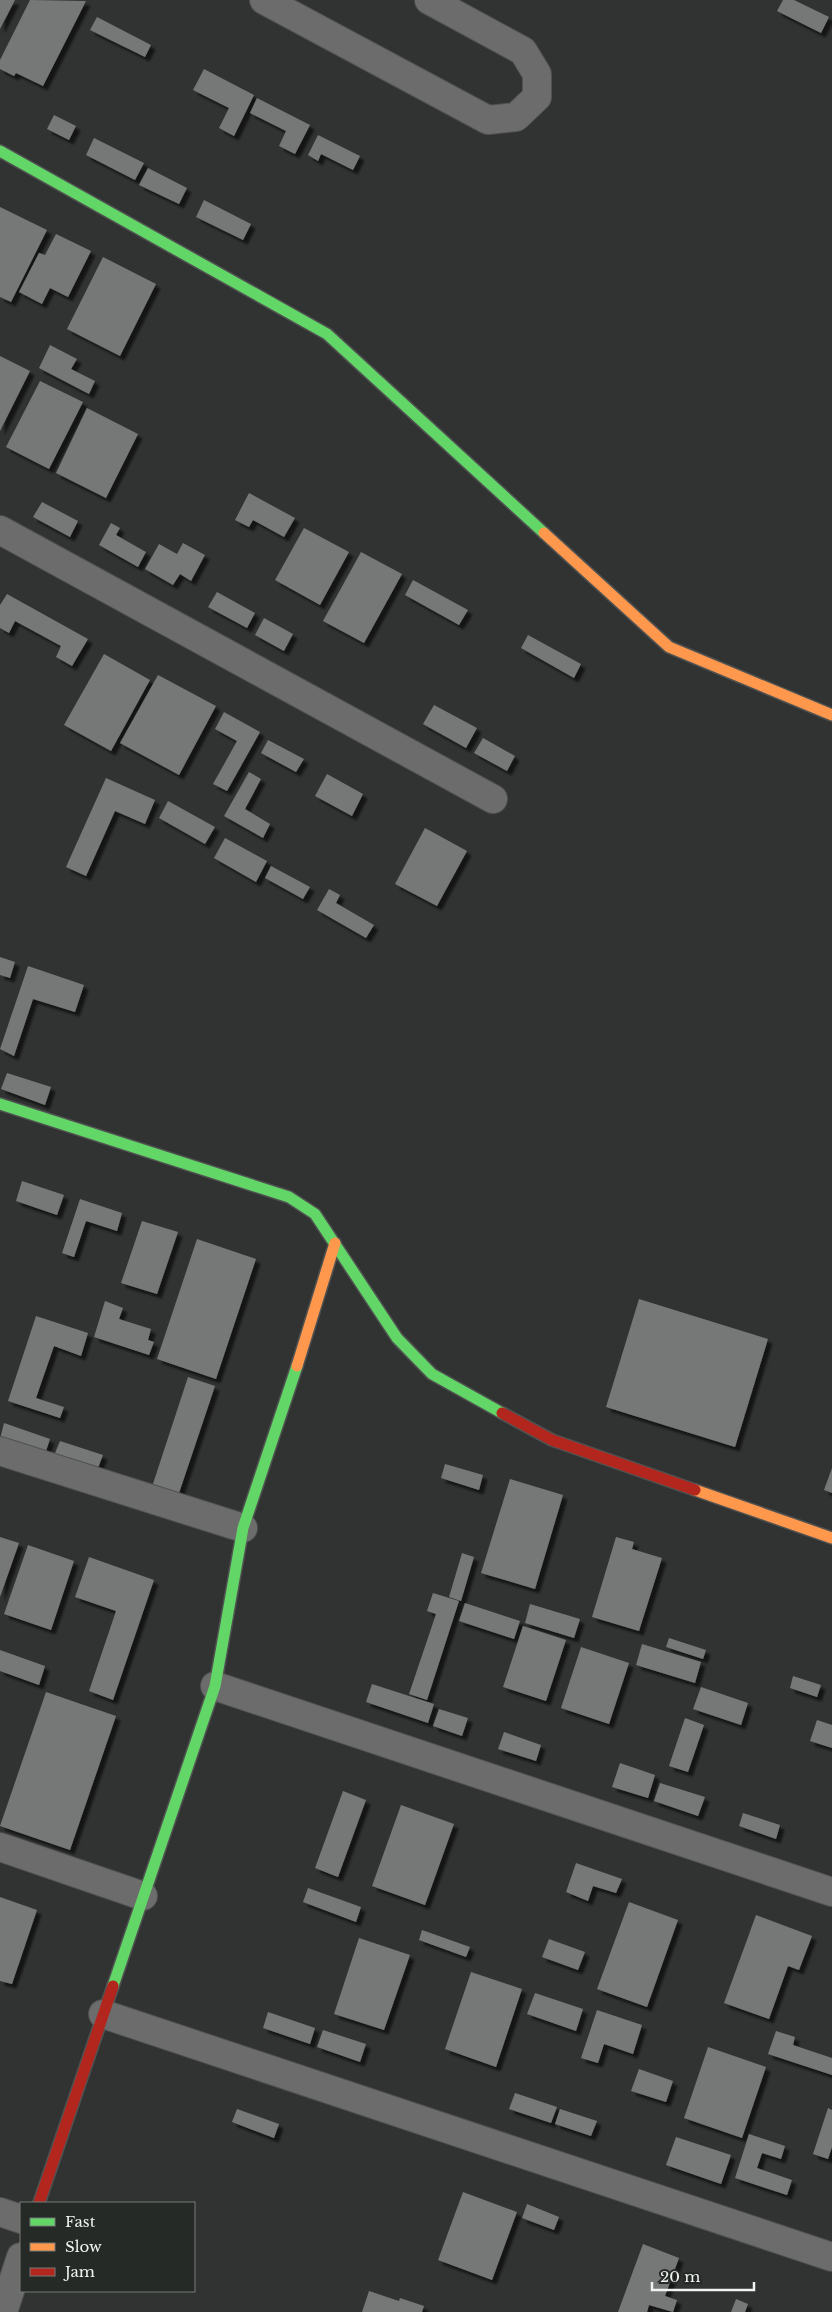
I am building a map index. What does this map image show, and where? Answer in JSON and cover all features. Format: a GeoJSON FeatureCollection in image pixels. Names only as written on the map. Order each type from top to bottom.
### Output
{"type":"FeatureCollection","features":[{"type":"Feature","properties":{"kind":"street"},"geometry":{"type":"LineString","coordinates":[[264,0],[488,120],[516,117],[537,97],[536,74],[523,51],[429,0]]}},
{"type":"Feature","properties":{"kind":"street"},"geometry":{"type":"LineString","coordinates":[[0,151],[327,334],[669,647],[832,715]]}},
{"type":"Feature","properties":{"kind":"street"},"geometry":{"type":"LineString","coordinates":[[0,530],[493,799]]}},
{"type":"Feature","properties":{"kind":"street"},"geometry":{"type":"LineString","coordinates":[[0,1104],[289,1197],[315,1214],[336,1243],[397,1338],[432,1374],[552,1440],[832,1538]]}},
{"type":"Feature","properties":{"kind":"street"},"geometry":{"type":"LineString","coordinates":[[40,2202],[214,1686],[243,1528],[336,1243]]}},
{"type":"Feature","properties":{"kind":"street"},"geometry":{"type":"LineString","coordinates":[[0,1451],[243,1528]]}},
{"type":"Feature","properties":{"kind":"street"},"geometry":{"type":"LineString","coordinates":[[214,1686],[832,1892]]}},
{"type":"Feature","properties":{"kind":"street"},"geometry":{"type":"LineString","coordinates":[[0,1847],[143,1896]]}},
{"type":"Feature","properties":{"kind":"street"},"geometry":{"type":"LineString","coordinates":[[103,2014],[832,2257]]}},
{"type":"Feature","properties":{"kind":"street"},"geometry":{"type":"LineString","coordinates":[[0,2212],[20,2220]]}},
{"type":"Feature","properties":{"kind":"street"},"geometry":{"type":"LineString","coordinates":[[3,2312],[20,2260]]}},
{"type":"Feature","properties":{"kind":"building"},"geometry":{"type":"Polygon","coordinates":[[[0,0],[15,0],[0,29],[0,0]]]}},
{"type":"Feature","properties":{"kind":"building"},"geometry":{"type":"Polygon","coordinates":[[[30,0],[86,1],[43,86],[16,73],[14,76],[0,69],[0,60],[30,0]]]}},
{"type":"Feature","properties":{"kind":"building"},"geometry":{"type":"Polygon","coordinates":[[[783,0],[794,0],[829,17],[821,33],[777,11],[783,0]]]}},
{"type":"Feature","properties":{"kind":"building"},"geometry":{"type":"Polygon","coordinates":[[[97,17],[151,45],[145,57],[90,30],[97,17]]]}},
{"type":"Feature","properties":{"kind":"building"},"geometry":{"type":"Polygon","coordinates":[[[204,69],[254,95],[234,136],[219,128],[229,108],[193,90],[204,69]]]}},
{"type":"Feature","properties":{"kind":"building"},"geometry":{"type":"Polygon","coordinates":[[[257,98],[310,125],[295,154],[279,146],[286,131],[250,113],[257,98]]]}},
{"type":"Feature","properties":{"kind":"building"},"geometry":{"type":"Polygon","coordinates":[[[54,115],[76,126],[69,140],[47,129],[54,115]]]}},
{"type":"Feature","properties":{"kind":"building"},"geometry":{"type":"Polygon","coordinates":[[[318,135],[360,156],[353,170],[321,154],[318,161],[308,155],[318,135]]]}},
{"type":"Feature","properties":{"kind":"building"},"geometry":{"type":"Polygon","coordinates":[[[94,138],[144,163],[135,180],[86,155],[94,138]]]}},
{"type":"Feature","properties":{"kind":"building"},"geometry":{"type":"Polygon","coordinates":[[[148,168],[187,188],[179,204],[139,185],[148,168]]]}},
{"type":"Feature","properties":{"kind":"building"},"geometry":{"type":"Polygon","coordinates":[[[204,200],[251,224],[243,240],[196,217],[204,200]]]}},
{"type":"Feature","properties":{"kind":"building"},"geometry":{"type":"Polygon","coordinates":[[[0,207],[47,230],[11,302],[0,297],[0,207]]]}},
{"type":"Feature","properties":{"kind":"building"},"geometry":{"type":"Polygon","coordinates":[[[56,234],[91,251],[68,297],[50,288],[42,304],[19,292],[39,253],[45,255],[56,234]]]}},
{"type":"Feature","properties":{"kind":"building"},"geometry":{"type":"Polygon","coordinates":[[[103,257],[156,284],[120,356],[67,329],[103,257]]]}},
{"type":"Feature","properties":{"kind":"building"},"geometry":{"type":"Polygon","coordinates":[[[50,345],[77,359],[71,369],[95,381],[89,394],[39,368],[50,345]]]}},
{"type":"Feature","properties":{"kind":"building"},"geometry":{"type":"Polygon","coordinates":[[[0,356],[30,371],[0,431],[0,356]]]}},
{"type":"Feature","properties":{"kind":"building"},"geometry":{"type":"Polygon","coordinates":[[[40,381],[83,402],[49,469],[6,447],[40,381]]]}},
{"type":"Feature","properties":{"kind":"building"},"geometry":{"type":"Polygon","coordinates":[[[87,408],[138,434],[106,498],[56,473],[87,408]]]}},
{"type":"Feature","properties":{"kind":"building"},"geometry":{"type":"Polygon","coordinates":[[[249,493],[295,518],[284,537],[253,520],[249,527],[235,520],[249,493]]]}},
{"type":"Feature","properties":{"kind":"building"},"geometry":{"type":"Polygon","coordinates":[[[42,502],[78,521],[70,537],[33,517],[42,502]]]}},
{"type":"Feature","properties":{"kind":"building"},"geometry":{"type":"Polygon","coordinates":[[[111,523],[120,528],[116,535],[146,552],[138,567],[99,545],[111,523]]]}},
{"type":"Feature","properties":{"kind":"building"},"geometry":{"type":"Polygon","coordinates":[[[304,528],[349,552],[320,605],[275,580],[304,528]]]}},
{"type":"Feature","properties":{"kind":"building"},"geometry":{"type":"Polygon","coordinates":[[[183,543],[205,555],[191,581],[180,574],[173,585],[145,569],[159,544],[177,554],[183,543]]]}},
{"type":"Feature","properties":{"kind":"building"},"geometry":{"type":"Polygon","coordinates":[[[361,552],[402,574],[364,643],[323,621],[361,552]]]}},
{"type":"Feature","properties":{"kind":"building"},"geometry":{"type":"Polygon","coordinates":[[[413,580],[468,610],[459,625],[405,595],[413,580]]]}},
{"type":"Feature","properties":{"kind":"building"},"geometry":{"type":"Polygon","coordinates":[[[217,592],[255,613],[247,628],[208,607],[217,592]]]}},
{"type":"Feature","properties":{"kind":"building"},"geometry":{"type":"Polygon","coordinates":[[[7,594],[88,639],[72,666],[56,657],[61,646],[15,621],[9,633],[0,628],[0,605],[7,594]]]}},
{"type":"Feature","properties":{"kind":"building"},"geometry":{"type":"Polygon","coordinates":[[[264,618],[293,634],[284,651],[255,635],[264,618]]]}},
{"type":"Feature","properties":{"kind":"building"},"geometry":{"type":"Polygon","coordinates":[[[528,635],[581,664],[574,678],[521,648],[528,635]]]}},
{"type":"Feature","properties":{"kind":"building"},"geometry":{"type":"Polygon","coordinates":[[[104,654],[150,680],[111,751],[64,725],[104,654]]]}},
{"type":"Feature","properties":{"kind":"building"},"geometry":{"type":"Polygon","coordinates":[[[158,675],[216,706],[179,775],[120,743],[158,675]]]}},
{"type":"Feature","properties":{"kind":"building"},"geometry":{"type":"Polygon","coordinates":[[[434,705],[477,728],[466,748],[423,724],[434,705]]]}},
{"type":"Feature","properties":{"kind":"building"},"geometry":{"type":"Polygon","coordinates":[[[224,712],[260,732],[227,791],[213,784],[237,741],[215,729],[224,712]]]}},
{"type":"Feature","properties":{"kind":"building"},"geometry":{"type":"Polygon","coordinates":[[[483,738],[515,756],[507,771],[474,753],[483,738]]]}},
{"type":"Feature","properties":{"kind":"building"},"geometry":{"type":"Polygon","coordinates":[[[268,740],[304,759],[296,772],[261,753],[268,740]]]}},
{"type":"Feature","properties":{"kind":"building"},"geometry":{"type":"Polygon","coordinates":[[[249,772],[261,779],[245,809],[270,824],[263,838],[224,816],[249,772]]]}},
{"type":"Feature","properties":{"kind":"building"},"geometry":{"type":"Polygon","coordinates":[[[327,774],[363,794],[352,816],[315,796],[327,774]]]}},
{"type":"Feature","properties":{"kind":"building"},"geometry":{"type":"Polygon","coordinates":[[[106,778],[155,800],[145,824],[115,811],[86,876],[66,867],[106,778]]]}},
{"type":"Feature","properties":{"kind":"building"},"geometry":{"type":"Polygon","coordinates":[[[168,801],[215,827],[205,844],[159,818],[168,801]]]}},
{"type":"Feature","properties":{"kind":"building"},"geometry":{"type":"Polygon","coordinates":[[[425,828],[467,851],[437,906],[395,884],[425,828]]]}},
{"type":"Feature","properties":{"kind":"building"},"geometry":{"type":"Polygon","coordinates":[[[225,838],[267,861],[256,882],[214,858],[225,838]]]}},
{"type":"Feature","properties":{"kind":"building"},"geometry":{"type":"Polygon","coordinates":[[[271,866],[310,887],[303,899],[265,878],[271,866]]]}},
{"type":"Feature","properties":{"kind":"building"},"geometry":{"type":"Polygon","coordinates":[[[329,889],[340,895],[336,903],[374,925],[366,938],[317,910],[329,889]]]}},
{"type":"Feature","properties":{"kind":"building"},"geometry":{"type":"Polygon","coordinates":[[[0,957],[15,962],[10,978],[0,975],[0,957]]]}},
{"type":"Feature","properties":{"kind":"building"},"geometry":{"type":"Polygon","coordinates":[[[28,966],[84,985],[75,1012],[33,999],[14,1056],[0,1049],[28,966]]]}},
{"type":"Feature","properties":{"kind":"building"},"geometry":{"type":"Polygon","coordinates":[[[7,1073],[51,1087],[45,1105],[1,1089],[7,1073]]]}},
{"type":"Feature","properties":{"kind":"building"},"geometry":{"type":"Polygon","coordinates":[[[22,1181],[64,1195],[57,1215],[16,1201],[22,1181]]]}},
{"type":"Feature","properties":{"kind":"building"},"geometry":{"type":"Polygon","coordinates":[[[80,1199],[122,1213],[117,1231],[86,1221],[74,1257],[62,1253],[80,1199]]]}},
{"type":"Feature","properties":{"kind":"building"},"geometry":{"type":"Polygon","coordinates":[[[142,1221],[178,1232],[157,1294],[121,1283],[142,1221]]]}},
{"type":"Feature","properties":{"kind":"building"},"geometry":{"type":"Polygon","coordinates":[[[197,1239],[256,1259],[216,1379],[157,1359],[197,1239]]]}},
{"type":"Feature","properties":{"kind":"building"},"geometry":{"type":"Polygon","coordinates":[[[639,1299],[768,1339],[735,1447],[606,1407],[639,1299]]]}},
{"type":"Feature","properties":{"kind":"building"},"geometry":{"type":"Polygon","coordinates":[[[105,1301],[123,1308],[119,1319],[151,1329],[148,1340],[154,1342],[149,1355],[94,1337],[105,1301]]]}},
{"type":"Feature","properties":{"kind":"building"},"geometry":{"type":"Polygon","coordinates":[[[36,1316],[88,1333],[81,1356],[54,1346],[36,1398],[64,1407],[60,1418],[8,1401],[36,1316]]]}},
{"type":"Feature","properties":{"kind":"building"},"geometry":{"type":"Polygon","coordinates":[[[188,1377],[215,1386],[175,1505],[149,1496],[188,1377]]]}},
{"type":"Feature","properties":{"kind":"building"},"geometry":{"type":"Polygon","coordinates":[[[4,1423],[50,1439],[45,1454],[0,1439],[4,1423]]]}},
{"type":"Feature","properties":{"kind":"building"},"geometry":{"type":"Polygon","coordinates":[[[60,1441],[103,1455],[96,1473],[53,1458],[60,1441]]]}},
{"type":"Feature","properties":{"kind":"building"},"geometry":{"type":"Polygon","coordinates":[[[445,1464],[483,1475],[479,1490],[441,1478],[445,1464]]]}},
{"type":"Feature","properties":{"kind":"building"},"geometry":{"type":"Polygon","coordinates":[[[832,1468],[832,1493],[824,1490],[832,1468]]]}},
{"type":"Feature","properties":{"kind":"building"},"geometry":{"type":"Polygon","coordinates":[[[510,1479],[563,1495],[535,1589],[481,1573],[510,1479]]]}},
{"type":"Feature","properties":{"kind":"building"},"geometry":{"type":"Polygon","coordinates":[[[0,1537],[19,1543],[0,1597],[0,1537]]]}},
{"type":"Feature","properties":{"kind":"building"},"geometry":{"type":"Polygon","coordinates":[[[616,1537],[634,1542],[632,1549],[662,1558],[639,1631],[592,1617],[616,1537]]]}},
{"type":"Feature","properties":{"kind":"building"},"geometry":{"type":"Polygon","coordinates":[[[28,1545],[74,1561],[51,1630],[4,1614],[28,1545]]]}},
{"type":"Feature","properties":{"kind":"building"},"geometry":{"type":"Polygon","coordinates":[[[462,1553],[474,1557],[461,1601],[449,1597],[462,1553]]]}},
{"type":"Feature","properties":{"kind":"building"},"geometry":{"type":"Polygon","coordinates":[[[89,1557],[154,1580],[113,1700],[89,1691],[116,1611],[75,1597],[89,1557]]]}},
{"type":"Feature","properties":{"kind":"building"},"geometry":{"type":"Polygon","coordinates":[[[433,1593],[459,1601],[427,1700],[409,1694],[436,1614],[427,1611],[433,1593]]]}},
{"type":"Feature","properties":{"kind":"building"},"geometry":{"type":"Polygon","coordinates":[[[465,1603],[520,1621],[514,1639],[459,1621],[465,1603]]]}},
{"type":"Feature","properties":{"kind":"building"},"geometry":{"type":"Polygon","coordinates":[[[530,1604],[580,1619],[574,1638],[525,1623],[530,1604]]]}},
{"type":"Feature","properties":{"kind":"building"},"geometry":{"type":"Polygon","coordinates":[[[523,1626],[566,1640],[546,1701],[503,1687],[523,1626]]]}},
{"type":"Feature","properties":{"kind":"building"},"geometry":{"type":"Polygon","coordinates":[[[669,1638],[706,1650],[703,1659],[666,1647],[669,1638]]]}},
{"type":"Feature","properties":{"kind":"building"},"geometry":{"type":"Polygon","coordinates":[[[642,1644],[701,1662],[695,1683],[636,1665],[642,1644]]]}},
{"type":"Feature","properties":{"kind":"building"},"geometry":{"type":"Polygon","coordinates":[[[581,1647],[629,1663],[609,1724],[561,1708],[581,1647]]]}},
{"type":"Feature","properties":{"kind":"building"},"geometry":{"type":"Polygon","coordinates":[[[0,1650],[45,1666],[39,1685],[0,1671],[0,1650]]]}},
{"type":"Feature","properties":{"kind":"building"},"geometry":{"type":"Polygon","coordinates":[[[793,1676],[821,1685],[817,1697],[790,1688],[793,1676]]]}},
{"type":"Feature","properties":{"kind":"building"},"geometry":{"type":"Polygon","coordinates":[[[372,1684],[434,1704],[428,1723],[366,1702],[372,1684]]]}},
{"type":"Feature","properties":{"kind":"building"},"geometry":{"type":"Polygon","coordinates":[[[701,1687],[748,1703],[741,1725],[693,1709],[701,1687]]]}},
{"type":"Feature","properties":{"kind":"building"},"geometry":{"type":"Polygon","coordinates":[[[46,1692],[116,1716],[70,1850],[0,1826],[46,1692]]]}},
{"type":"Feature","properties":{"kind":"building"},"geometry":{"type":"Polygon","coordinates":[[[439,1709],[468,1718],[462,1736],[433,1726],[439,1709]]]}},
{"type":"Feature","properties":{"kind":"building"},"geometry":{"type":"Polygon","coordinates":[[[685,1718],[704,1725],[688,1772],[669,1766],[685,1718]]]}},
{"type":"Feature","properties":{"kind":"building"},"geometry":{"type":"Polygon","coordinates":[[[817,1720],[832,1725],[832,1748],[810,1741],[817,1720]]]}},
{"type":"Feature","properties":{"kind":"building"},"geometry":{"type":"Polygon","coordinates":[[[504,1732],[541,1745],[536,1761],[498,1749],[504,1732]]]}},
{"type":"Feature","properties":{"kind":"building"},"geometry":{"type":"Polygon","coordinates":[[[620,1763],[655,1775],[648,1798],[612,1787],[620,1763]]]}},
{"type":"Feature","properties":{"kind":"building"},"geometry":{"type":"Polygon","coordinates":[[[660,1783],[705,1797],[698,1816],[654,1801],[660,1783]]]}},
{"type":"Feature","properties":{"kind":"building"},"geometry":{"type":"Polygon","coordinates":[[[343,1791],[366,1800],[338,1877],[315,1868],[343,1791]]]}},
{"type":"Feature","properties":{"kind":"building"},"geometry":{"type":"Polygon","coordinates":[[[401,1805],[454,1824],[425,1905],[372,1886],[401,1805]]]}},
{"type":"Feature","properties":{"kind":"building"},"geometry":{"type":"Polygon","coordinates":[[[743,1813],[780,1825],[776,1839],[739,1826],[743,1813]]]}},
{"type":"Feature","properties":{"kind":"building"},"geometry":{"type":"Polygon","coordinates":[[[576,1863],[622,1879],[616,1893],[593,1886],[588,1901],[566,1892],[576,1863]]]}},
{"type":"Feature","properties":{"kind":"building"},"geometry":{"type":"Polygon","coordinates":[[[308,1888],[361,1907],[356,1922],[303,1902],[308,1888]]]}},
{"type":"Feature","properties":{"kind":"building"},"geometry":{"type":"Polygon","coordinates":[[[0,1897],[37,1910],[12,1984],[0,1981],[0,1897]]]}},
{"type":"Feature","properties":{"kind":"building"},"geometry":{"type":"Polygon","coordinates":[[[629,1902],[678,1920],[647,2007],[597,1989],[629,1902]]]}},
{"type":"Feature","properties":{"kind":"building"},"geometry":{"type":"Polygon","coordinates":[[[756,1915],[812,1936],[799,1970],[788,1966],[769,2019],[724,2003],[756,1915]]]}},
{"type":"Feature","properties":{"kind":"building"},"geometry":{"type":"Polygon","coordinates":[[[422,1930],[470,1947],[466,1957],[419,1940],[422,1930]]]}},
{"type":"Feature","properties":{"kind":"building"},"geometry":{"type":"Polygon","coordinates":[[[359,1938],[410,1955],[384,2030],[334,2014],[359,1938]]]}},
{"type":"Feature","properties":{"kind":"building"},"geometry":{"type":"Polygon","coordinates":[[[549,1939],[585,1952],[578,1970],[542,1957],[549,1939]]]}},
{"type":"Feature","properties":{"kind":"building"},"geometry":{"type":"Polygon","coordinates":[[[471,1972],[522,1989],[496,2067],[445,2049],[471,1972]]]}},
{"type":"Feature","properties":{"kind":"building"},"geometry":{"type":"Polygon","coordinates":[[[535,1993],[583,2009],[576,2031],[527,2014],[535,1993]]]}},
{"type":"Feature","properties":{"kind":"building"},"geometry":{"type":"Polygon","coordinates":[[[597,2010],[642,2025],[633,2054],[604,2044],[598,2063],[581,2058],[597,2010]]]}},
{"type":"Feature","properties":{"kind":"building"},"geometry":{"type":"Polygon","coordinates":[[[268,2012],[315,2028],[310,2044],[263,2028],[268,2012]]]}},
{"type":"Feature","properties":{"kind":"building"},"geometry":{"type":"Polygon","coordinates":[[[323,2030],[366,2044],[360,2062],[317,2047],[323,2030]]]}},
{"type":"Feature","properties":{"kind":"building"},"geometry":{"type":"Polygon","coordinates":[[[776,2031],[795,2037],[793,2045],[832,2058],[832,2075],[768,2054],[776,2031]]]}},
{"type":"Feature","properties":{"kind":"building"},"geometry":{"type":"Polygon","coordinates":[[[708,2047],[766,2067],[742,2138],[684,2118],[708,2047]]]}},
{"type":"Feature","properties":{"kind":"building"},"geometry":{"type":"Polygon","coordinates":[[[639,2069],[673,2081],[666,2102],[631,2091],[639,2069]]]}},
{"type":"Feature","properties":{"kind":"building"},"geometry":{"type":"Polygon","coordinates":[[[515,2093],[557,2107],[551,2123],[509,2109],[515,2093]]]}},
{"type":"Feature","properties":{"kind":"building"},"geometry":{"type":"Polygon","coordinates":[[[828,2108],[832,2110],[832,2147],[828,2159],[813,2154],[828,2108]]]}},
{"type":"Feature","properties":{"kind":"building"},"geometry":{"type":"Polygon","coordinates":[[[237,2109],[279,2124],[274,2138],[232,2122],[237,2109]]]}},
{"type":"Feature","properties":{"kind":"building"},"geometry":{"type":"Polygon","coordinates":[[[560,2109],[597,2121],[591,2136],[555,2124],[560,2109]]]}},
{"type":"Feature","properties":{"kind":"building"},"geometry":{"type":"Polygon","coordinates":[[[749,2134],[785,2146],[781,2159],[762,2153],[757,2168],[792,2180],[787,2195],[735,2178],[749,2134]]]}},
{"type":"Feature","properties":{"kind":"building"},"geometry":{"type":"Polygon","coordinates":[[[676,2137],[731,2155],[721,2184],[666,2165],[676,2137]]]}},
{"type":"Feature","properties":{"kind":"building"},"geometry":{"type":"Polygon","coordinates":[[[463,2192],[517,2212],[492,2280],[438,2260],[463,2192]]]}},
{"type":"Feature","properties":{"kind":"building"},"geometry":{"type":"Polygon","coordinates":[[[527,2204],[559,2217],[554,2230],[522,2218],[527,2204]]]}},
{"type":"Feature","properties":{"kind":"building"},"geometry":{"type":"Polygon","coordinates":[[[643,2244],[679,2258],[665,2296],[677,2300],[673,2312],[649,2305],[647,2312],[618,2312],[643,2244]]]}},
{"type":"Feature","properties":{"kind":"building"},"geometry":{"type":"Polygon","coordinates":[[[369,2291],[399,2301],[400,2298],[424,2306],[422,2312],[362,2312],[369,2291]]]}},
{"type":"Feature","properties":{"kind":"building"},"geometry":{"type":"Polygon","coordinates":[[[736,2299],[748,2304],[745,2312],[731,2312],[736,2299]]]}},
{"type":"Feature","properties":{"kind":"traffic: fast"},"geometry":{"type":"LineString","coordinates":[[0,151],[327,334],[544,533]]}},
{"type":"Feature","properties":{"kind":"traffic: fast"},"geometry":{"type":"LineString","coordinates":[[0,1104],[289,1197],[315,1214],[397,1338],[432,1374],[502,1413]]}},
{"type":"Feature","properties":{"kind":"traffic: fast"},"geometry":{"type":"LineString","coordinates":[[113,1986],[215,1686],[243,1528],[297,1366]]}},
{"type":"Feature","properties":{"kind":"traffic: slow"},"geometry":{"type":"LineString","coordinates":[[544,533],[669,647],[832,715]]}},
{"type":"Feature","properties":{"kind":"traffic: slow"},"geometry":{"type":"LineString","coordinates":[[297,1366],[335,1243]]}},
{"type":"Feature","properties":{"kind":"traffic: slow"},"geometry":{"type":"LineString","coordinates":[[695,1490],[832,1538]]}},
{"type":"Feature","properties":{"kind":"traffic: jam"},"geometry":{"type":"LineString","coordinates":[[502,1413],[552,1440],[695,1490]]}},
{"type":"Feature","properties":{"kind":"traffic: jam"},"geometry":{"type":"LineString","coordinates":[[39,2202],[113,1986]]}}]}
